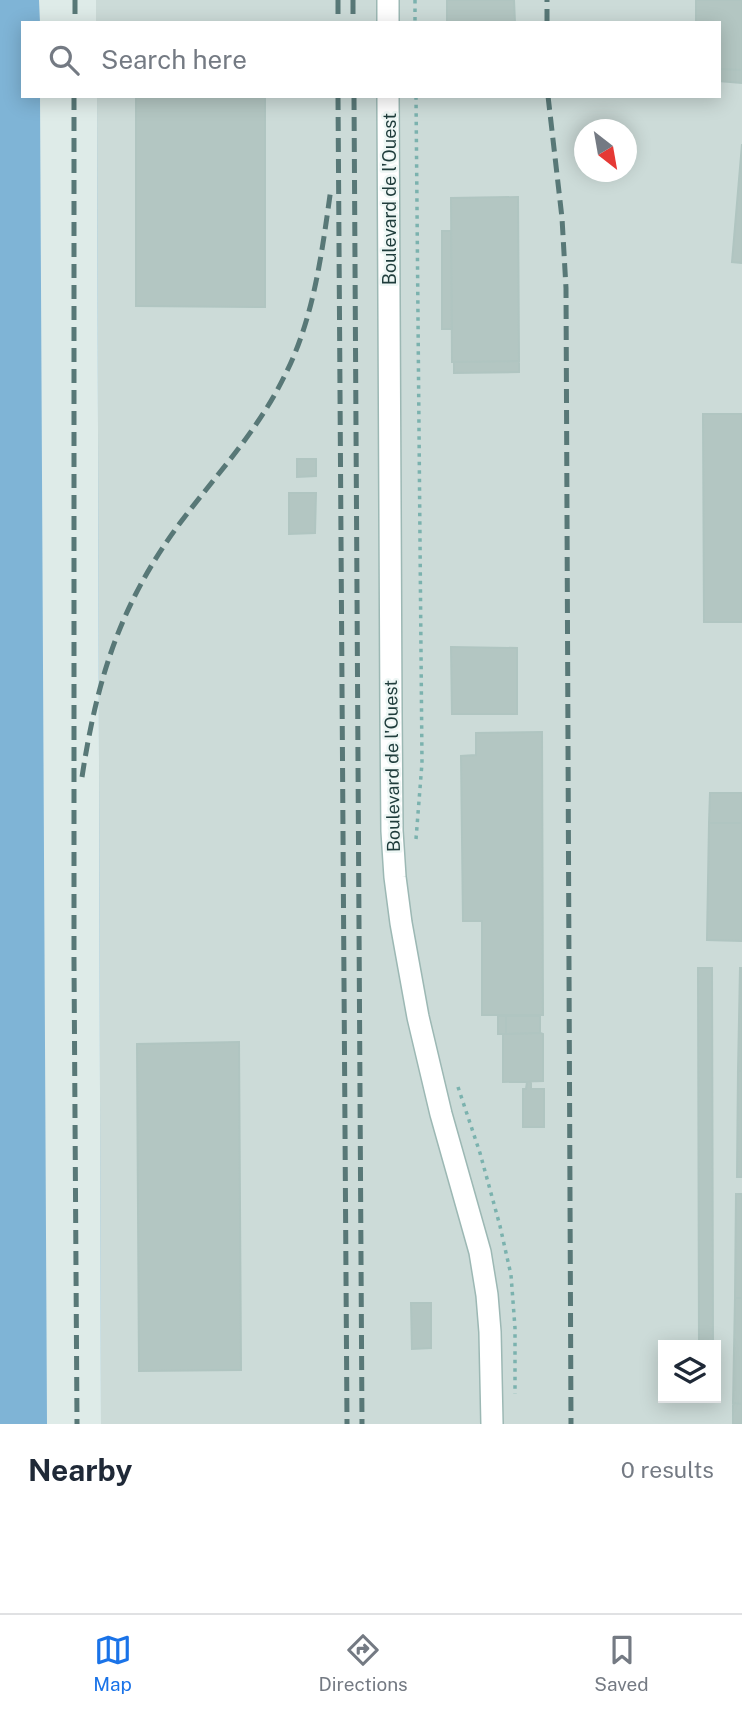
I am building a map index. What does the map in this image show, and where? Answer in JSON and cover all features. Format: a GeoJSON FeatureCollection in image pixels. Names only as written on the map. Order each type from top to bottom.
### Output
{"type":"FeatureCollection","features":[{"type":"Feature","properties":{"kind":"main road"},"geometry":{"type":"LineString","coordinates":[[388,0],[388,21]]}},
{"type":"Feature","properties":{"kind":"main road","name":"Boulevard de l'Ouest"},"geometry":{"type":"LineString","coordinates":[[388,98],[392,831],[395,877],[418,1017],[480,1252],[490,1332],[492,1424]]}},
{"type":"Feature","properties":{"kind":"path"},"geometry":{"type":"LineString","coordinates":[[415,0],[415,21]]}},
{"type":"Feature","properties":{"kind":"path"},"geometry":{"type":"LineString","coordinates":[[415,849],[422,763],[416,98]]}},
{"type":"Feature","properties":{"kind":"path"},"geometry":{"type":"LineString","coordinates":[[455,1075],[481,1153],[511,1275],[515,1328],[515,1397]]}},
{"type":"Feature","properties":{"kind":"shaded area"},"geometry":{"type":"Polygon","coordinates":[[[0,0],[742,0],[742,1424],[11,1424],[0,0]]]}},
{"type":"Feature","properties":{"kind":"water"},"geometry":{"type":"Polygon","coordinates":[[[0,0],[96,0],[96,21],[21,21],[21,98],[97,98],[101,1424],[0,1424],[0,0]]]}},
{"type":"Feature","properties":{"kind":"pier"},"geometry":{"type":"Polygon","coordinates":[[[39,0],[96,0],[96,21],[40,21],[39,0]]]}},
{"type":"Feature","properties":{"kind":"pier"},"geometry":{"type":"Polygon","coordinates":[[[40,98],[97,98],[101,1424],[47,1424],[40,98]]]}},
{"type":"Feature","properties":{"kind":"building"},"geometry":{"type":"Polygon","coordinates":[[[447,0],[514,0],[515,21],[447,21],[447,0]]]}},
{"type":"Feature","properties":{"kind":"building"},"geometry":{"type":"Polygon","coordinates":[[[696,0],[742,0],[742,70],[721,69],[721,21],[696,21],[696,0]]]}},
{"type":"Feature","properties":{"kind":"building"},"geometry":{"type":"Polygon","coordinates":[[[721,69],[742,70],[742,83],[721,81],[721,69]]]}},
{"type":"Feature","properties":{"kind":"building"},"geometry":{"type":"Polygon","coordinates":[[[136,98],[265,98],[265,307],[136,306],[136,98]]]}},
{"type":"Feature","properties":{"kind":"building"},"geometry":{"type":"Polygon","coordinates":[[[742,144],[742,263],[732,262],[742,144]]]}},
{"type":"Feature","properties":{"kind":"building"},"geometry":{"type":"Polygon","coordinates":[[[518,197],[519,361],[452,362],[451,198],[518,197]]]}},
{"type":"Feature","properties":{"kind":"building"},"geometry":{"type":"Polygon","coordinates":[[[442,231],[451,231],[452,329],[442,329],[442,231]]]}},
{"type":"Feature","properties":{"kind":"building"},"geometry":{"type":"Polygon","coordinates":[[[519,361],[519,372],[454,373],[454,362],[519,361]]]}},
{"type":"Feature","properties":{"kind":"building"},"geometry":{"type":"Polygon","coordinates":[[[703,414],[742,414],[742,622],[704,622],[703,414]]]}},
{"type":"Feature","properties":{"kind":"building"},"geometry":{"type":"Polygon","coordinates":[[[297,459],[316,459],[316,476],[297,477],[297,459]]]}},
{"type":"Feature","properties":{"kind":"building"},"geometry":{"type":"Polygon","coordinates":[[[289,493],[316,493],[315,533],[289,534],[289,493]]]}},
{"type":"Feature","properties":{"kind":"building"},"geometry":{"type":"Polygon","coordinates":[[[451,647],[517,648],[517,714],[452,714],[451,647]]]}},
{"type":"Feature","properties":{"kind":"building"},"geometry":{"type":"Polygon","coordinates":[[[542,732],[543,1015],[482,1015],[482,921],[463,921],[461,756],[476,755],[476,733],[542,732]]]}},
{"type":"Feature","properties":{"kind":"building"},"geometry":{"type":"Polygon","coordinates":[[[710,793],[742,793],[742,823],[709,823],[710,793]]]}},
{"type":"Feature","properties":{"kind":"building"},"geometry":{"type":"Polygon","coordinates":[[[709,823],[742,823],[742,941],[707,940],[709,823]]]}},
{"type":"Feature","properties":{"kind":"building"},"geometry":{"type":"Polygon","coordinates":[[[698,968],[712,968],[713,1340],[699,1340],[698,968]]]}},
{"type":"Feature","properties":{"kind":"building"},"geometry":{"type":"Polygon","coordinates":[[[740,968],[742,1071],[738,1071],[740,968]]]}},
{"type":"Feature","properties":{"kind":"building"},"geometry":{"type":"Polygon","coordinates":[[[498,1016],[506,1016],[506,1034],[498,1034],[498,1016]]]}},
{"type":"Feature","properties":{"kind":"building"},"geometry":{"type":"Polygon","coordinates":[[[506,1016],[540,1016],[540,1033],[506,1034],[506,1016]]]}},
{"type":"Feature","properties":{"kind":"building"},"geometry":{"type":"Polygon","coordinates":[[[503,1034],[543,1034],[543,1081],[503,1082],[503,1034]]]}},
{"type":"Feature","properties":{"kind":"building"},"geometry":{"type":"Polygon","coordinates":[[[239,1042],[241,1370],[139,1371],[137,1044],[239,1042]]]}},
{"type":"Feature","properties":{"kind":"building"},"geometry":{"type":"Polygon","coordinates":[[[738,1071],[742,1071],[742,1177],[737,1177],[738,1071]]]}},
{"type":"Feature","properties":{"kind":"building"},"geometry":{"type":"Polygon","coordinates":[[[531,1081],[531,1089],[544,1089],[544,1127],[523,1127],[523,1089],[526,1089],[527,1082],[531,1081]]]}},
{"type":"Feature","properties":{"kind":"building"},"geometry":{"type":"Polygon","coordinates":[[[736,1194],[742,1194],[742,1298],[735,1298],[736,1194]]]}},
{"type":"Feature","properties":{"kind":"building"},"geometry":{"type":"Polygon","coordinates":[[[735,1298],[742,1298],[742,1404],[733,1403],[735,1298]]]}},
{"type":"Feature","properties":{"kind":"building"},"geometry":{"type":"Polygon","coordinates":[[[411,1303],[431,1303],[431,1348],[412,1349],[411,1303]]]}},
{"type":"Feature","properties":{"kind":"building"},"geometry":{"type":"Polygon","coordinates":[[[733,1403],[742,1404],[742,1424],[733,1424],[733,1403]]]}},
{"type":"Feature","properties":{"kind":"railway"},"geometry":{"type":"LineString","coordinates":[[75,0],[75,21]]}},
{"type":"Feature","properties":{"kind":"railway"},"geometry":{"type":"LineString","coordinates":[[338,0],[338,21]]}},
{"type":"Feature","properties":{"kind":"railway"},"geometry":{"type":"LineString","coordinates":[[353,0],[353,21]]}},
{"type":"Feature","properties":{"kind":"railway"},"geometry":{"type":"LineString","coordinates":[[547,0],[547,21]]}},
{"type":"Feature","properties":{"kind":"railway"},"geometry":{"type":"LineString","coordinates":[[74,98],[77,1424]]}},
{"type":"Feature","properties":{"kind":"railway"},"geometry":{"type":"LineString","coordinates":[[338,98],[347,1424]]}},
{"type":"Feature","properties":{"kind":"railway"},"geometry":{"type":"LineString","coordinates":[[354,98],[362,1424]]}},
{"type":"Feature","properties":{"kind":"railway"},"geometry":{"type":"LineString","coordinates":[[548,98],[562,218],[566,288],[571,1424]]}},
{"type":"Feature","properties":{"kind":"railway"},"geometry":{"type":"LineString","coordinates":[[82,777],[104,675],[114,644],[141,583],[180,523],[261,416],[294,355],[310,309],[331,188]]}}]}
